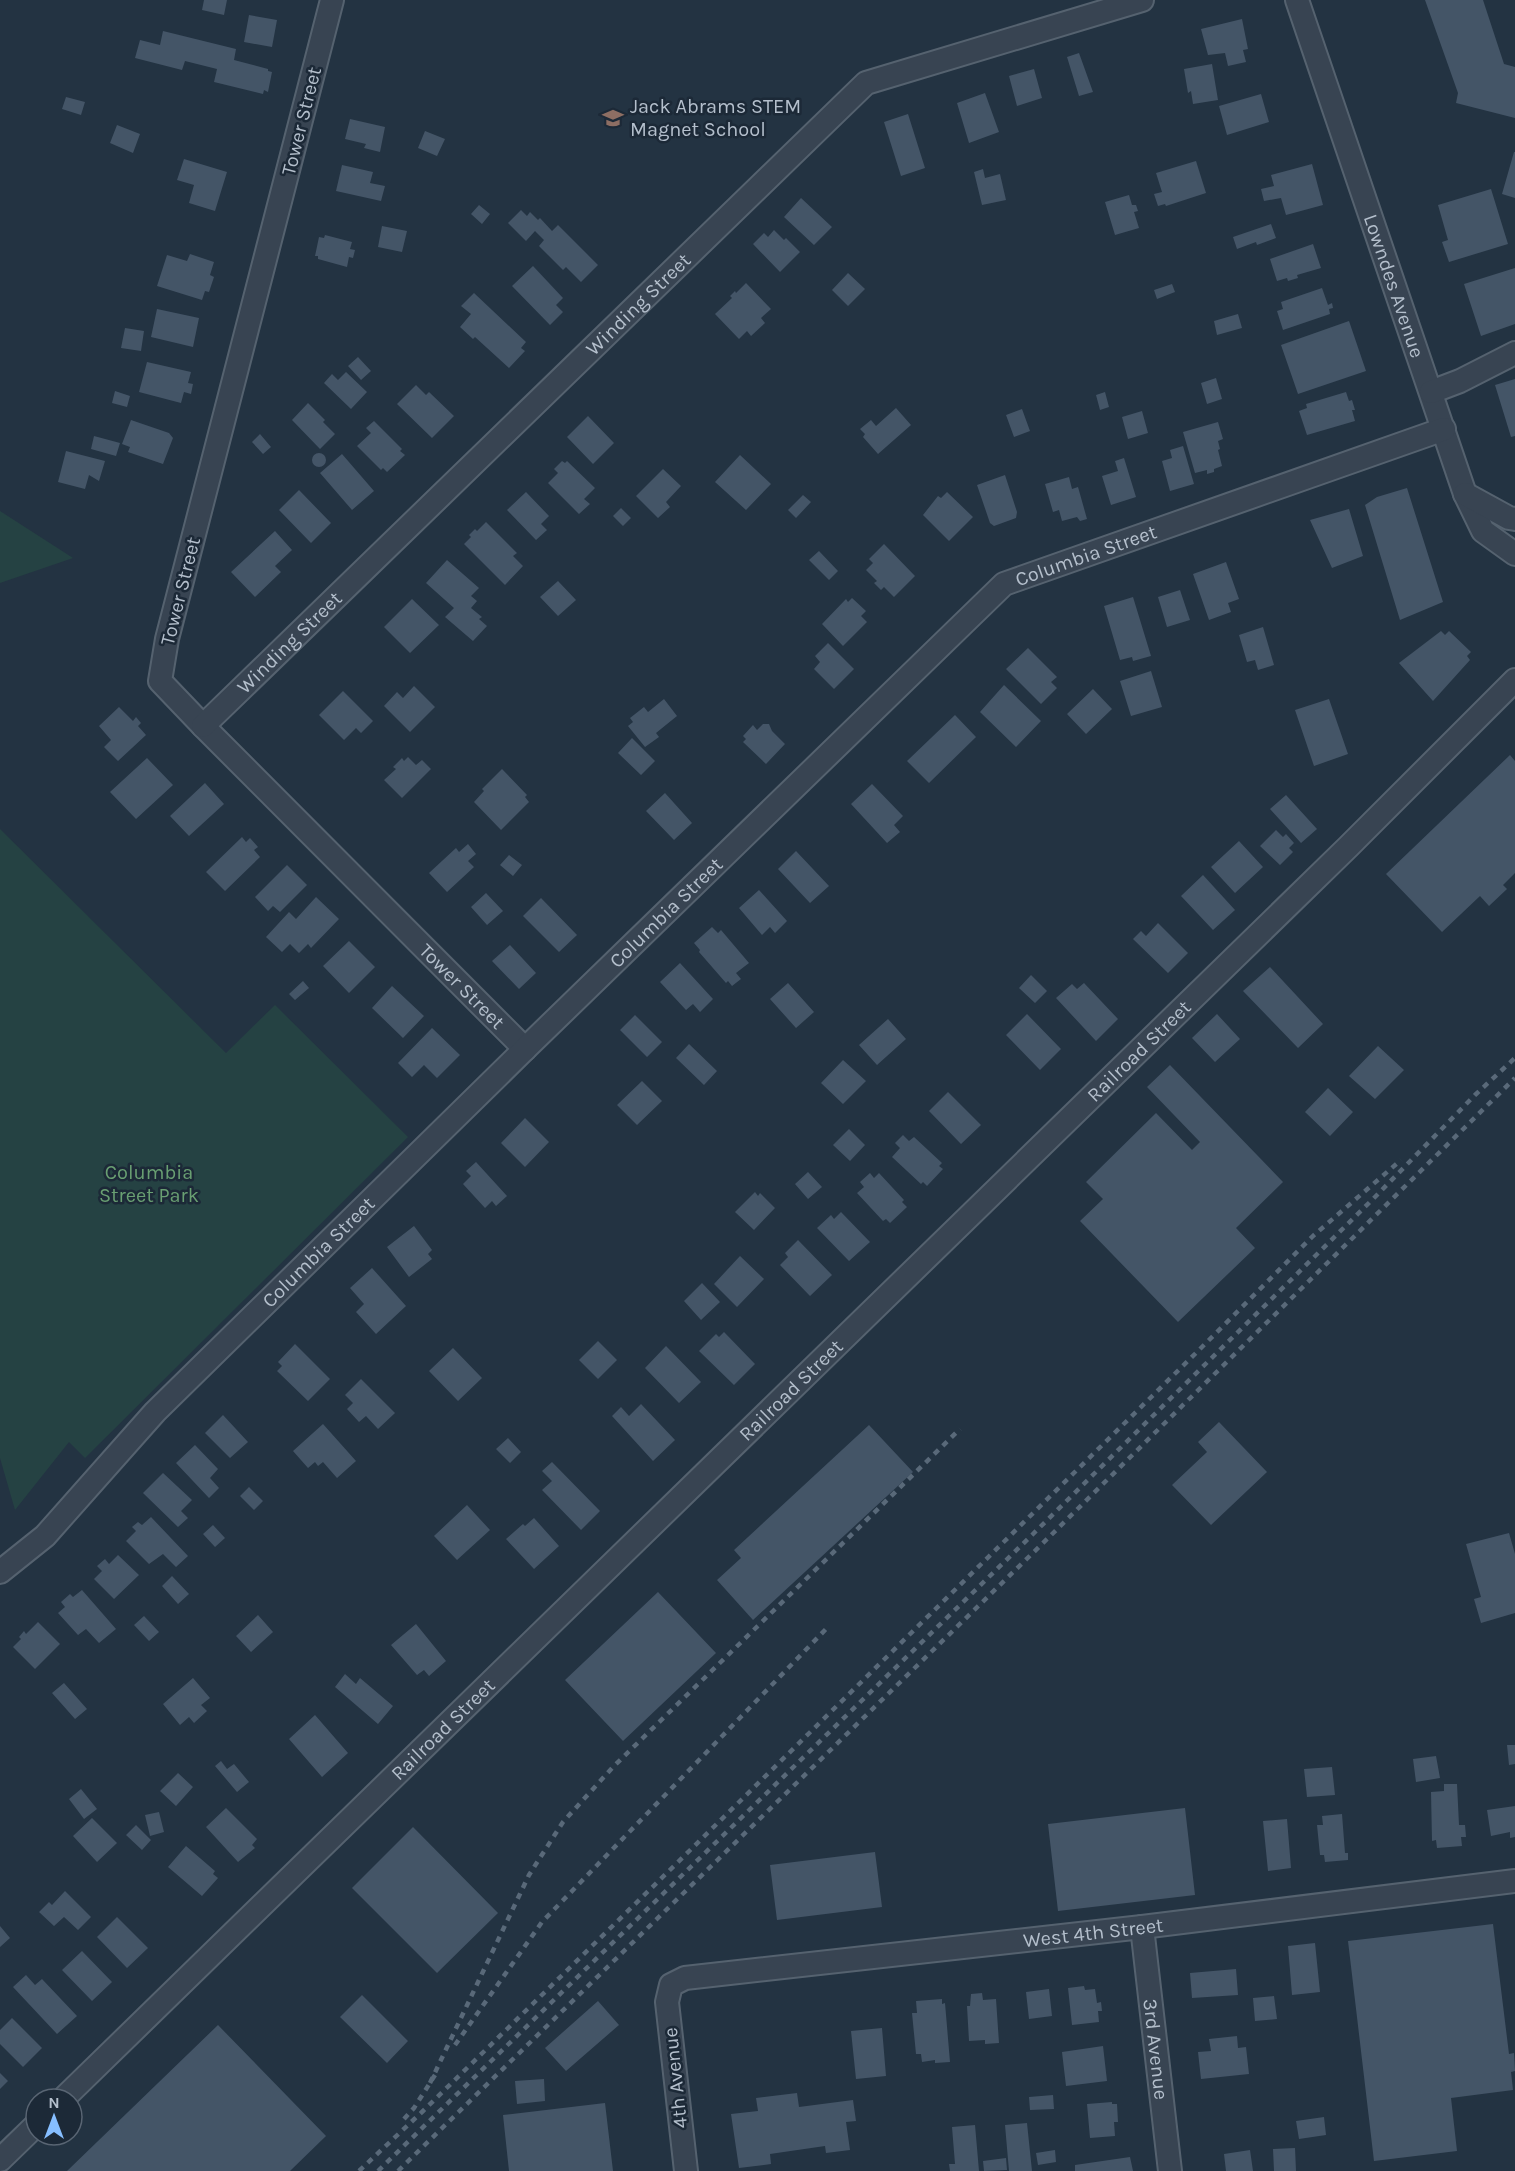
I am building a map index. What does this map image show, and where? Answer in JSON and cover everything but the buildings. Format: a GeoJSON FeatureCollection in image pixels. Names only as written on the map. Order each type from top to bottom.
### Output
{"type":"FeatureCollection","features":[{"type":"Feature","properties":{"kind":"street","name":"Tower Street"},"geometry":{"type":"LineString","coordinates":[[332,0],[167,642],[160,681],[525,1049]]}},
{"type":"Feature","properties":{"kind":"street","name":"Winding Street"},"geometry":{"type":"LineString","coordinates":[[203,726],[867,83],[1142,0]]}},
{"type":"Feature","properties":{"kind":"street","name":"Lowndes Avenue"},"geometry":{"type":"LineString","coordinates":[[1297,0],[1465,494],[1483,531],[1515,554]]}},
{"type":"Feature","properties":{"kind":"street"},"geometry":{"type":"LineString","coordinates":[[1431,392],[1460,381],[1515,353]]}},
{"type":"Feature","properties":{"kind":"street","name":"Columbia Street"},"geometry":{"type":"LineString","coordinates":[[0,1572],[45,1536],[155,1412],[1004,584],[1444,429]]}},
{"type":"Feature","properties":{"kind":"street"},"geometry":{"type":"LineString","coordinates":[[1465,494],[1515,519]]}},
{"type":"Feature","properties":{"kind":"street","name":"Railroad Street"},"geometry":{"type":"LineString","coordinates":[[75,2087],[1339,855],[1515,680]]}},
{"type":"Feature","properties":{"kind":"street","name":"West 4th Street"},"geometry":{"type":"LineString","coordinates":[[671,1985],[685,1978],[1142,1928],[1515,1881]]}},
{"type":"Feature","properties":{"kind":"street","name":"3rd Avenue"},"geometry":{"type":"LineString","coordinates":[[1142,1928],[1170,2171]]}},
{"type":"Feature","properties":{"kind":"street","name":"4th Avenue"},"geometry":{"type":"LineString","coordinates":[[671,1985],[667,2002],[686,2171]]}},
{"type":"Feature","properties":{"kind":"street"},"geometry":{"type":"LineString","coordinates":[[0,2160],[24,2137]]}},
{"type":"Feature","properties":{"kind":"green space"},"geometry":{"type":"Polygon","coordinates":[[[0,511],[73,558],[0,583],[0,511]]]}},
{"type":"Feature","properties":{"kind":"green space","name":"Columbia Street Park"},"geometry":{"type":"Polygon","coordinates":[[[0,829],[226,1053],[275,1005],[408,1137],[85,1458],[69,1442],[15,1510],[0,1458],[0,829]]]}},
{"type":"Feature","properties":{"kind":"railway"},"geometry":{"type":"LineString","coordinates":[[378,2171],[1032,1535],[1515,1058]]}},
{"type":"Feature","properties":{"kind":"railway"},"geometry":{"type":"LineString","coordinates":[[398,2171],[1041,1545],[1515,1078]]}},
{"type":"Feature","properties":{"kind":"railway"},"geometry":{"type":"LineString","coordinates":[[359,2171],[675,1865],[1313,1236],[1401,1160]]}},
{"type":"Feature","properties":{"kind":"railway"},"geometry":{"type":"LineString","coordinates":[[430,2083],[529,1875],[563,1822],[613,1767],[960,1429]]}},
{"type":"Feature","properties":{"kind":"railway"},"geometry":{"type":"LineString","coordinates":[[455,2045],[542,1922],[826,1629]]}},
{"type":"Feature","properties":{"kind":"railway"},"geometry":{"type":"LineString","coordinates":[[404,2119],[414,2108],[435,2075]]}},
{"type":"Feature","properties":{"kind":"place","name":"Jack Abrams STEM Magnet School"},"geometry":{"type":"Point","coordinates":[613,118]}}]}
